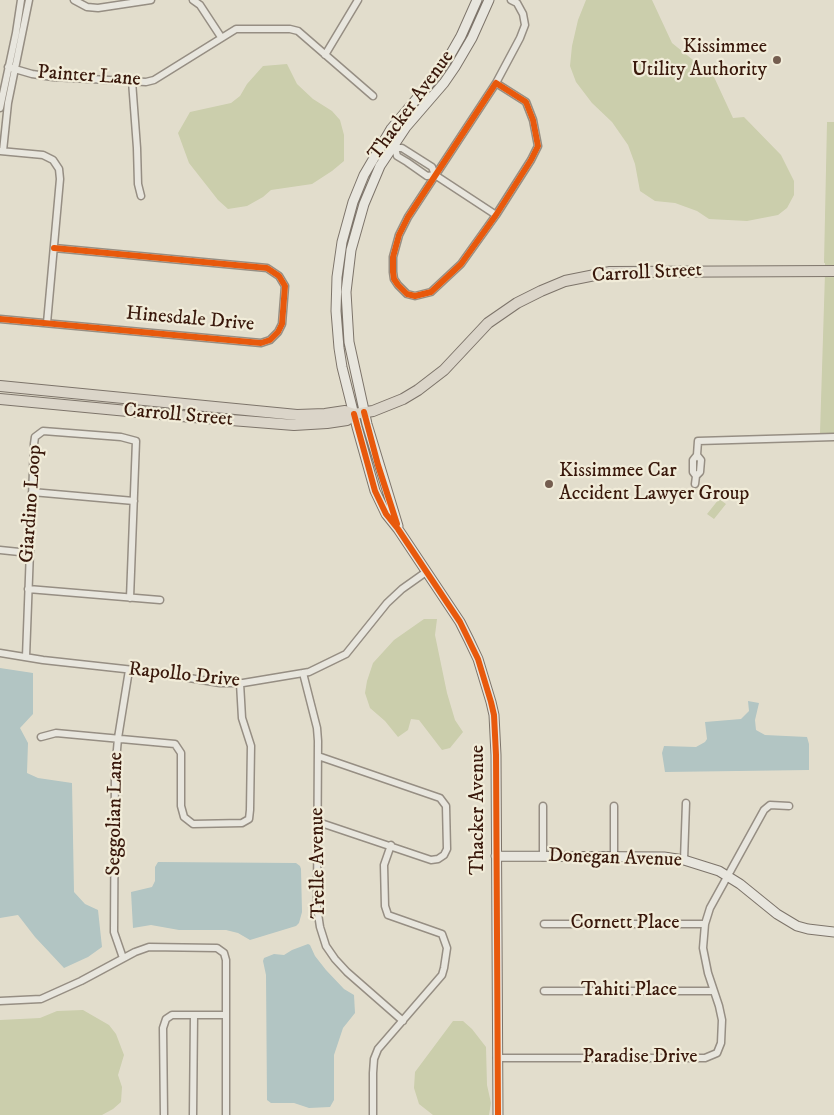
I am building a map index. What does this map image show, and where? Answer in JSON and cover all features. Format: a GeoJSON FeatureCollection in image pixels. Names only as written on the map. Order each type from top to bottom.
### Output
{"type":"FeatureCollection","features":[{"type":"Feature","properties":{"kind":"main road","name":"Carroll Street"},"geometry":{"type":"LineString","coordinates":[[0,399],[294,425],[347,420],[354,414],[373,411],[403,399],[418,390],[444,370],[488,323],[518,303],[566,281],[610,272],[834,270]]}},
{"type":"Feature","properties":{"kind":"main road","name":"Carroll Street"},"geometry":{"type":"LineString","coordinates":[[0,386],[270,413],[311,416],[345,411],[354,414]]}},
{"type":"Feature","properties":{"kind":"main road"},"geometry":{"type":"LineString","coordinates":[[181,416],[191,409],[262,416],[270,413]]}},
{"type":"Feature","properties":{"kind":"street"},"geometry":{"type":"LineString","coordinates":[[0,319],[47,323],[60,179],[59,169],[53,160],[42,155],[2,151],[20,0]]}},
{"type":"Feature","properties":{"kind":"street"},"geometry":{"type":"LineString","coordinates":[[0,108],[29,0]]}},
{"type":"Feature","properties":{"kind":"street"},"geometry":{"type":"LineString","coordinates":[[74,0],[87,7],[98,8],[151,0]]}},
{"type":"Feature","properties":{"kind":"street"},"geometry":{"type":"LineString","coordinates":[[193,0],[200,4],[221,38]]}},
{"type":"Feature","properties":{"kind":"street"},"geometry":{"type":"LineString","coordinates":[[325,55],[358,0]]}},
{"type":"Feature","properties":{"kind":"street","name":"Thacker Avenue"},"geometry":{"type":"LineString","coordinates":[[477,0],[461,36],[445,62],[383,140],[370,164],[353,202],[342,242],[337,269],[336,311],[339,348],[354,414],[375,491],[386,514],[398,529],[469,640],[478,659],[494,715],[496,754],[498,1115]]}},
{"type":"Feature","properties":{"kind":"street","name":"Thacker Avenue"},"geometry":{"type":"LineString","coordinates":[[398,529],[364,412],[349,342],[346,313],[348,272],[355,232],[373,180],[406,126],[444,83],[455,67],[472,38],[489,0]]}},
{"type":"Feature","properties":{"kind":"street"},"geometry":{"type":"LineString","coordinates":[[496,83],[526,102],[533,120],[538,146],[496,215],[461,264],[431,292],[415,296],[402,290],[394,279],[393,272],[397,240],[408,217],[435,174],[496,83],[520,38],[525,25],[524,14],[517,3],[511,0]]}},
{"type":"Feature","properties":{"kind":"street","name":"Painter Lane"},"geometry":{"type":"LineString","coordinates":[[11,68],[53,77],[146,82],[154,80],[236,29],[290,29],[298,31],[373,96]]}},
{"type":"Feature","properties":{"kind":"street"},"geometry":{"type":"LineString","coordinates":[[132,81],[138,184],[141,196]]}},
{"type":"Feature","properties":{"kind":"street"},"geometry":{"type":"LineString","coordinates":[[383,140],[394,147],[402,148],[432,167],[435,174],[496,215]]}},
{"type":"Feature","properties":{"kind":"street"},"geometry":{"type":"LineString","coordinates":[[394,147],[397,156],[427,176],[435,174]]}},
{"type":"Feature","properties":{"kind":"street","name":"Hinesdale Drive"},"geometry":{"type":"LineString","coordinates":[[47,323],[261,344],[270,340],[278,332],[282,324],[286,286],[279,276],[267,268],[54,248]]}},
{"type":"Feature","properties":{"kind":"street","name":"Giardino Loop"},"geometry":{"type":"LineString","coordinates":[[26,656],[34,444],[35,437],[39,434],[49,431],[121,437],[136,441],[130,598]]}},
{"type":"Feature","properties":{"kind":"street"},"geometry":{"type":"LineString","coordinates":[[695,484],[696,476],[700,472],[700,460],[697,454],[698,441],[834,437]]}},
{"type":"Feature","properties":{"kind":"street"},"geometry":{"type":"LineString","coordinates":[[32,492],[134,501]]}},
{"type":"Feature","properties":{"kind":"street"},"geometry":{"type":"LineString","coordinates":[[0,550],[29,553]]}},
{"type":"Feature","properties":{"kind":"street","name":"Rapollo Drive"},"geometry":{"type":"LineString","coordinates":[[0,653],[220,683],[240,683],[309,672],[346,654],[393,597],[426,572]]}},
{"type":"Feature","properties":{"kind":"street"},"geometry":{"type":"LineString","coordinates":[[28,589],[160,600]]}},
{"type":"Feature","properties":{"kind":"street","name":"Seggolian Lane"},"geometry":{"type":"LineString","coordinates":[[123,958],[114,932],[115,773],[118,738],[129,670]]}},
{"type":"Feature","properties":{"kind":"street","name":"Trelle Avenue"},"geometry":{"type":"LineString","coordinates":[[303,673],[317,728],[317,907],[320,927],[326,946],[335,960],[403,1020]]}},
{"type":"Feature","properties":{"kind":"street"},"geometry":{"type":"LineString","coordinates":[[41,737],[56,733],[175,744],[181,753],[181,806],[184,816],[193,824],[242,823],[249,819],[251,746],[242,718],[240,683]]}},
{"type":"Feature","properties":{"kind":"street"},"geometry":{"type":"LineString","coordinates":[[318,756],[444,800],[446,806],[447,849],[444,855],[438,859],[431,860],[318,822]]}},
{"type":"Feature","properties":{"kind":"street"},"geometry":{"type":"LineString","coordinates":[[684,860],[686,803]]}},
{"type":"Feature","properties":{"kind":"street","name":"Paradise Drive"},"geometry":{"type":"LineString","coordinates":[[497,1058],[705,1058],[717,1053],[721,1043],[722,1020],[720,1006],[708,973],[703,948],[705,924],[716,894],[728,877],[764,810],[770,805],[789,806]]}},
{"type":"Feature","properties":{"kind":"street"},"geometry":{"type":"LineString","coordinates":[[543,806],[543,856]]}},
{"type":"Feature","properties":{"kind":"street"},"geometry":{"type":"LineString","coordinates":[[614,806],[614,857]]}},
{"type":"Feature","properties":{"kind":"street"},"geometry":{"type":"LineString","coordinates":[[373,1115],[374,1059],[378,1049],[442,975],[447,948],[442,934],[388,915],[385,906],[384,865],[391,845]]}},
{"type":"Feature","properties":{"kind":"street","name":"Donegan Avenue"},"geometry":{"type":"LineString","coordinates":[[496,856],[664,857],[684,860],[705,865],[740,884],[789,922],[808,929],[834,932]]}},
{"type":"Feature","properties":{"kind":"street","name":"Cornett Place"},"geometry":{"type":"LineString","coordinates":[[544,924],[705,924]]}},
{"type":"Feature","properties":{"kind":"street"},"geometry":{"type":"LineString","coordinates":[[0,1001],[41,999],[149,947],[217,948],[224,953],[226,960],[226,1115]]}},
{"type":"Feature","properties":{"kind":"street","name":"Tahiti Place"},"geometry":{"type":"LineString","coordinates":[[544,991],[714,991]]}},
{"type":"Feature","properties":{"kind":"street"},"geometry":{"type":"LineString","coordinates":[[164,1115],[164,1022],[172,1015],[225,1016]]}},
{"type":"Feature","properties":{"kind":"street"},"geometry":{"type":"LineString","coordinates":[[194,1015],[194,1115]]}},
{"type":"Feature","properties":{"kind":"street"},"geometry":{"type":"LineString","coordinates":[[156,1019],[164,1022]]}},
{"type":"Feature","properties":{"kind":"green space"},"geometry":{"type":"Polygon","coordinates":[[[586,0],[652,0],[672,43],[714,77],[733,118],[744,117],[781,155],[794,181],[794,195],[787,208],[778,215],[747,221],[709,219],[697,211],[675,203],[655,201],[640,191],[635,164],[628,145],[612,122],[592,103],[576,82],[570,66],[578,20],[586,0]]]}},
{"type":"Feature","properties":{"kind":"green space"},"geometry":{"type":"Polygon","coordinates":[[[287,64],[297,84],[313,99],[332,111],[340,120],[344,135],[344,161],[312,184],[271,190],[247,206],[228,209],[218,200],[189,163],[178,133],[190,112],[231,103],[240,96],[247,84],[263,66],[287,64]]]}},
{"type":"Feature","properties":{"kind":"green space"},"geometry":{"type":"Polygon","coordinates":[[[827,122],[834,122],[834,267],[825,267],[824,263],[827,122]]]}},
{"type":"Feature","properties":{"kind":"green space"},"geometry":{"type":"Polygon","coordinates":[[[825,273],[834,274],[834,433],[820,433],[825,273]]]}},
{"type":"Feature","properties":{"kind":"green space"},"geometry":{"type":"Polygon","coordinates":[[[719,499],[726,504],[714,519],[707,514],[719,499]]]}},
{"type":"Feature","properties":{"kind":"green space"},"geometry":{"type":"Polygon","coordinates":[[[424,619],[437,619],[435,635],[447,693],[455,720],[463,732],[450,748],[442,750],[419,720],[411,719],[408,730],[398,737],[385,721],[370,708],[365,693],[373,663],[394,640],[424,619]]]}},
{"type":"Feature","properties":{"kind":"green space"},"geometry":{"type":"Polygon","coordinates":[[[83,1010],[109,1025],[116,1034],[124,1055],[118,1075],[122,1087],[121,1102],[102,1115],[0,1115],[0,1020],[40,1018],[57,1011],[83,1010]]]}},
{"type":"Feature","properties":{"kind":"green space"},"geometry":{"type":"Polygon","coordinates":[[[453,1021],[463,1021],[486,1047],[487,1085],[491,1103],[489,1115],[433,1115],[419,1104],[414,1088],[415,1072],[453,1021]]]}},
{"type":"Feature","properties":{"kind":"shaded area"},"geometry":{"type":"Polygon","coordinates":[[[0,668],[33,673],[33,714],[20,728],[28,743],[27,773],[38,778],[72,783],[74,892],[85,904],[98,910],[102,947],[88,957],[64,968],[35,937],[18,915],[0,918],[0,668]]]}},
{"type":"Feature","properties":{"kind":"shaded area"},"geometry":{"type":"Polygon","coordinates":[[[748,701],[759,703],[755,720],[756,730],[765,735],[807,737],[809,744],[809,770],[665,772],[662,753],[664,746],[696,747],[707,739],[705,722],[741,719],[749,711],[748,701]]]}},
{"type":"Feature","properties":{"kind":"shaded area"},"geometry":{"type":"Polygon","coordinates":[[[158,862],[296,863],[301,869],[302,912],[299,923],[296,926],[250,940],[238,933],[226,930],[179,930],[151,925],[133,928],[131,892],[152,887],[155,881],[155,867],[158,862]]]}},
{"type":"Feature","properties":{"kind":"shaded area"},"geometry":{"type":"Polygon","coordinates":[[[308,944],[326,970],[344,989],[354,995],[355,1013],[343,1028],[334,1055],[334,1100],[330,1107],[309,1108],[294,1103],[271,1103],[267,1100],[266,975],[263,961],[264,958],[274,954],[284,955],[308,944]]]}},
{"type":"Feature","properties":{"kind":"cycle path"},"geometry":{"type":"LineString","coordinates":[[496,83],[526,102],[533,120],[538,146],[496,215],[461,264],[431,292],[415,296],[407,294],[394,279],[393,272],[393,257],[399,235],[408,217],[496,83]]}},
{"type":"Feature","properties":{"kind":"cycle path"},"geometry":{"type":"LineString","coordinates":[[0,319],[261,343],[270,340],[278,332],[282,324],[285,286],[279,276],[267,268],[54,248]]}},
{"type":"Feature","properties":{"kind":"cycle path"},"geometry":{"type":"LineString","coordinates":[[364,412],[378,465],[397,524]]}},
{"type":"Feature","properties":{"kind":"cycle path"},"geometry":{"type":"LineString","coordinates":[[354,414],[375,491],[386,514],[460,622],[478,659],[494,715],[496,755],[498,1115]]}},
{"type":"Feature","properties":{"kind":"place","name":"Kissimmee Utility Authority"},"geometry":{"type":"Point","coordinates":[777,60]}},
{"type":"Feature","properties":{"kind":"place","name":"Kissimmee Car Accident Lawyer Group"},"geometry":{"type":"Point","coordinates":[549,484]}}]}
